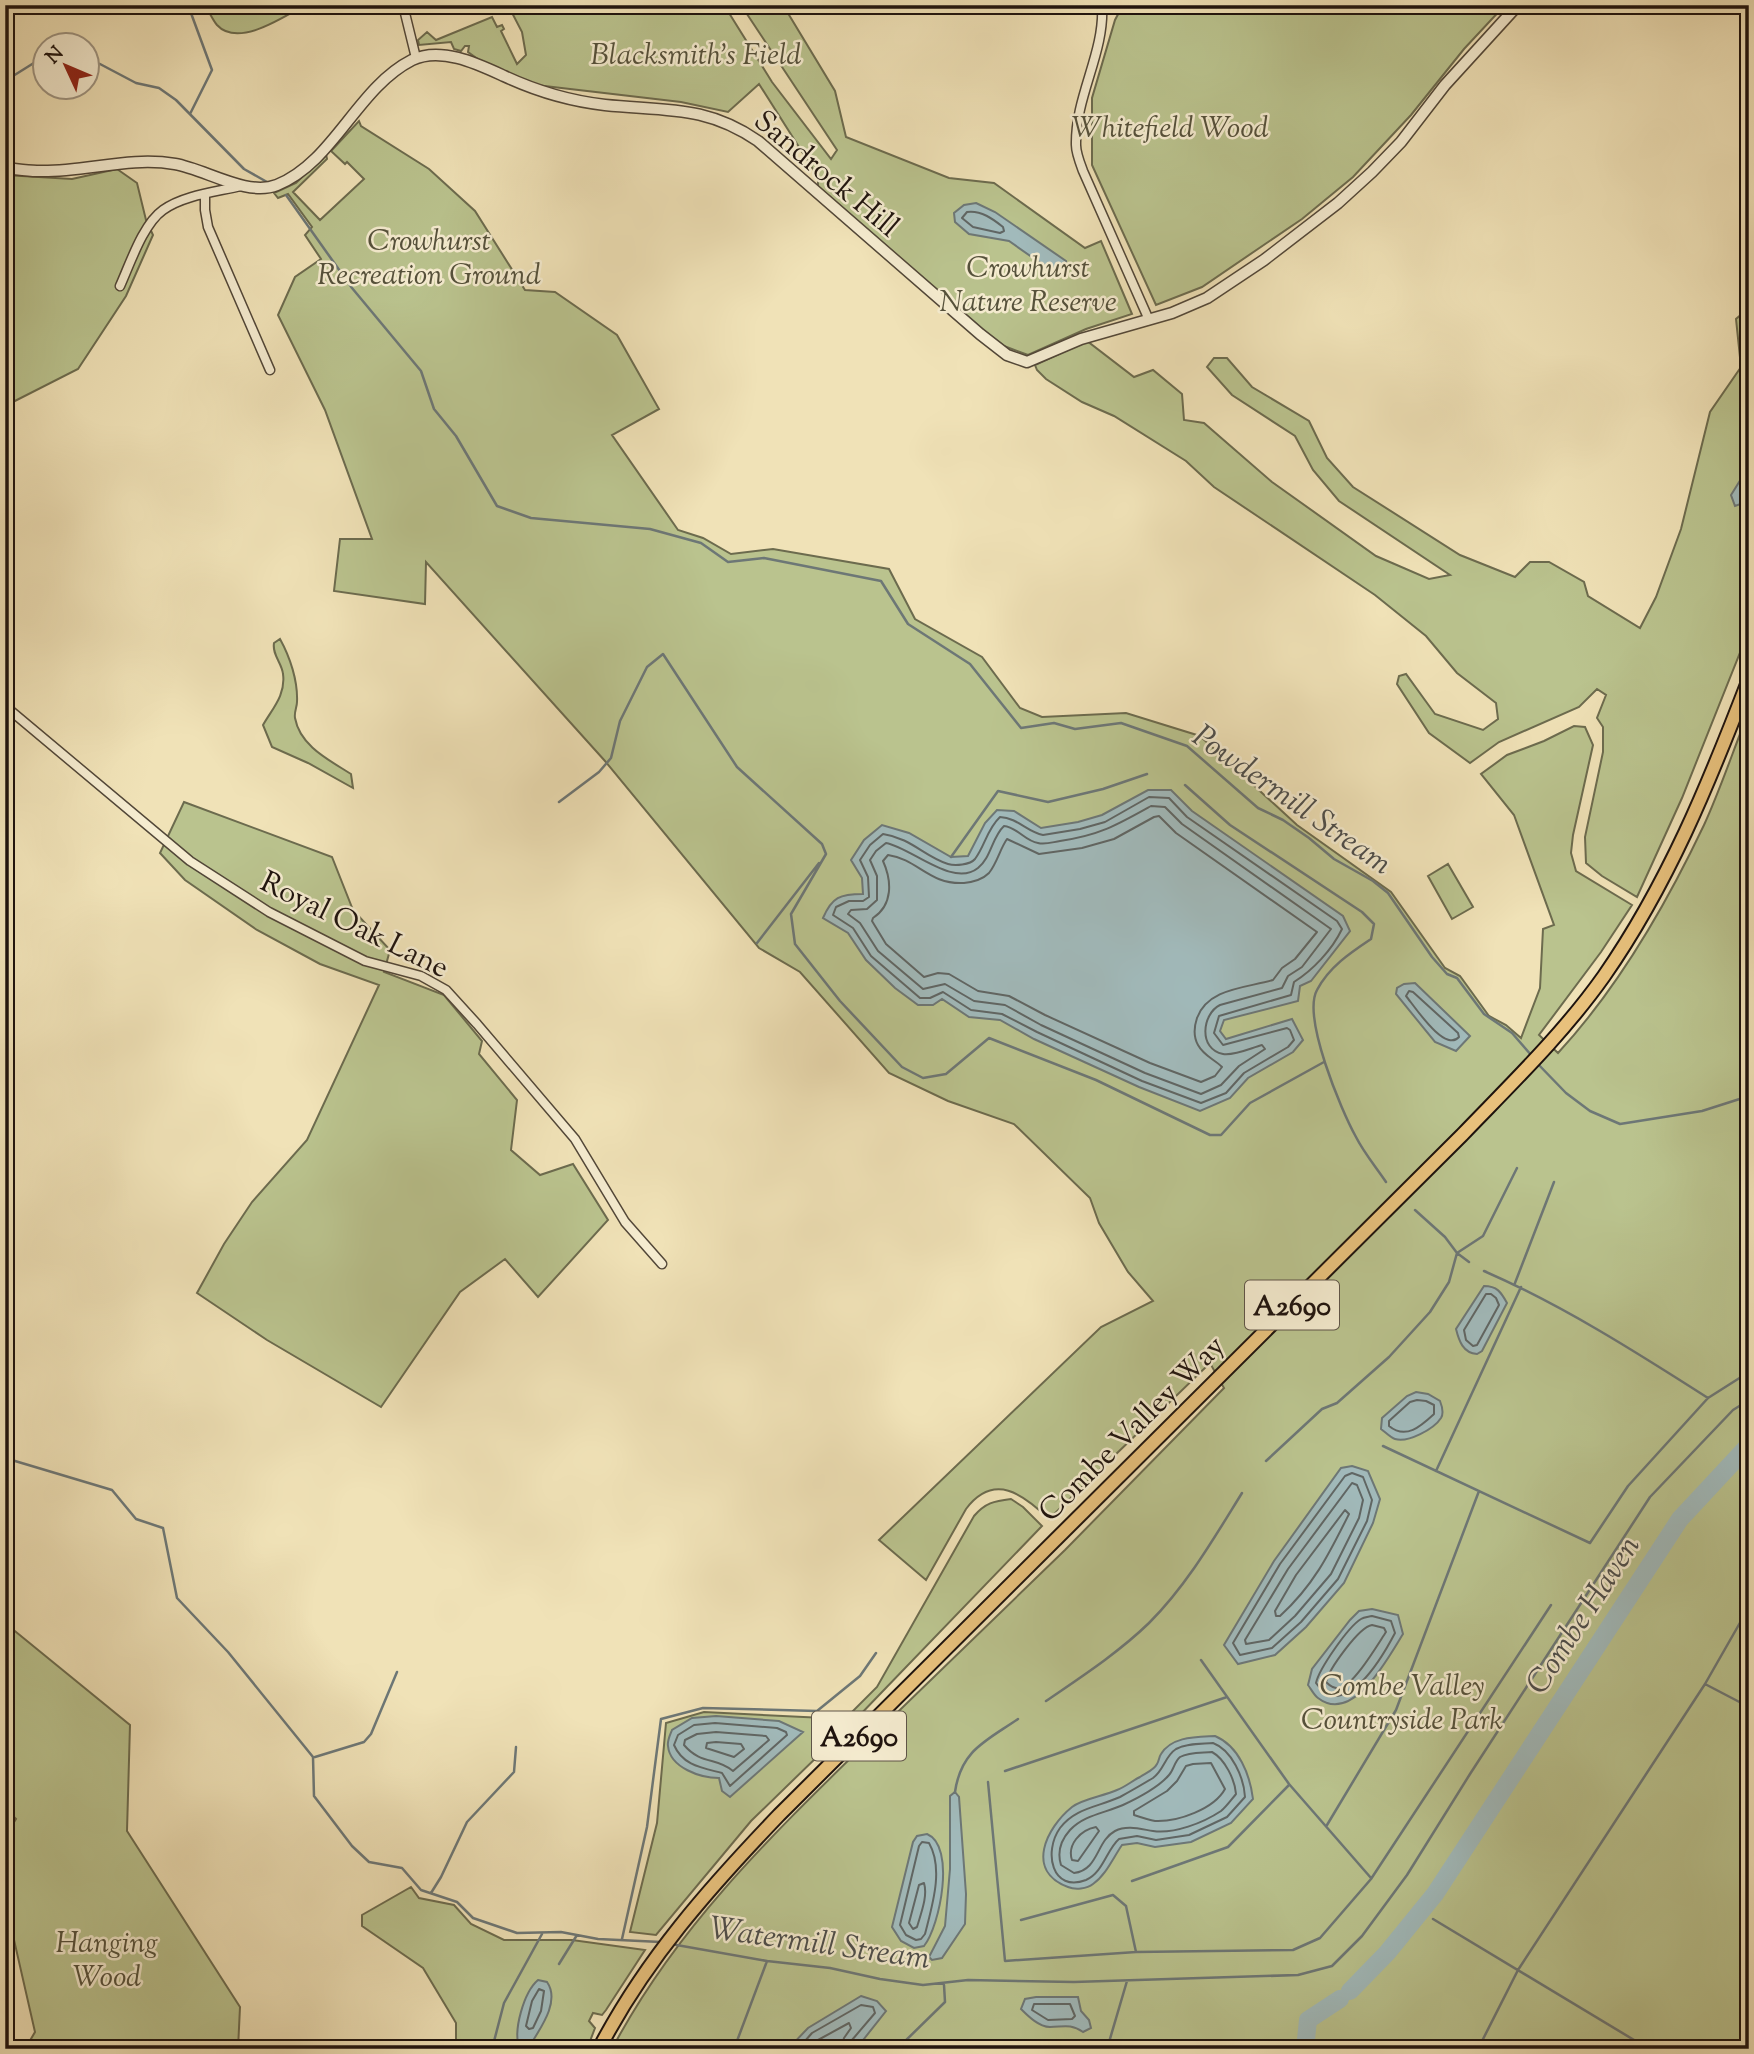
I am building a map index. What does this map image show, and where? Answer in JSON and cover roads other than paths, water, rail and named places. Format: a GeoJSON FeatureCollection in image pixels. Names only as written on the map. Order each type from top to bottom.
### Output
{"type":"FeatureCollection","features":[{"type":"Feature","properties":{"kind":"main road","name":"Combe Valley Way"},"geometry":{"type":"LineString","coordinates":[[599,2049],[646,1969],[675,1929],[722,1874],[1549,1044],[1603,977],[1654,895],[1684,838],[1749,679]]}},
{"type":"Feature","properties":{"kind":"street"},"geometry":{"type":"LineString","coordinates":[[5,168],[38,172],[151,162],[200,170],[241,186],[276,186],[296,174],[324,149],[379,84],[399,67],[416,58],[403,5]]}},
{"type":"Feature","properties":{"kind":"street"},"geometry":{"type":"LineString","coordinates":[[1102,5],[1100,40],[1082,97],[1076,146],[1083,171],[1149,320]]}},
{"type":"Feature","properties":{"kind":"street","name":"Sandrock Hill"},"geometry":{"type":"LineString","coordinates":[[416,58],[464,60],[536,91],[571,99],[604,105],[701,114],[729,122],[758,141],[949,309],[1007,355],[1027,362],[1115,328],[1172,313],[1207,298],[1235,281],[1338,203],[1401,142],[1445,85],[1518,5]]}},
{"type":"Feature","properties":{"kind":"street"},"geometry":{"type":"LineString","coordinates":[[120,286],[154,219],[163,210],[184,201],[241,186]]}},
{"type":"Feature","properties":{"kind":"street"},"geometry":{"type":"LineString","coordinates":[[205,195],[208,227],[270,370]]}},
{"type":"Feature","properties":{"kind":"street","name":"Royal Oak Lane"},"geometry":{"type":"LineString","coordinates":[[5,706],[190,861],[269,912],[366,961],[421,976],[446,990],[575,1139],[625,1222],[662,1264]]}},
{"type":"Feature","properties":{"kind":"water"},"geometry":{"type":"Polygon","coordinates":[[[976,203],[995,212],[1066,261],[1066,268],[1061,274],[1009,241],[969,234],[955,222],[954,213],[964,205],[976,203]]]}},
{"type":"Feature","properties":{"kind":"water"},"geometry":{"type":"Polygon","coordinates":[[[1749,478],[1749,501],[1735,506],[1731,495],[1741,479],[1749,478]]]}},
{"type":"Feature","properties":{"kind":"water"},"geometry":{"type":"Polygon","coordinates":[[[1148,790],[1171,790],[1192,811],[1343,916],[1350,931],[1311,981],[1300,986],[1298,1001],[1224,1020],[1220,1031],[1226,1039],[1292,1019],[1303,1040],[1293,1052],[1248,1078],[1230,1098],[1200,1111],[1139,1087],[1034,1039],[1000,1020],[969,1017],[942,999],[933,1005],[918,1005],[895,988],[866,960],[848,933],[823,918],[830,905],[838,898],[863,894],[862,878],[851,860],[864,840],[882,825],[909,833],[951,857],[968,856],[985,823],[997,810],[1014,811],[1041,828],[1102,815],[1148,790]]]}},
{"type":"Feature","properties":{"kind":"water"},"geometry":{"type":"Polygon","coordinates":[[[1415,983],[1470,1036],[1456,1051],[1435,1042],[1396,994],[1397,988],[1415,983]]]}},
{"type":"Feature","properties":{"kind":"water"},"geometry":{"type":"Polygon","coordinates":[[[1484,1286],[1498,1290],[1507,1303],[1482,1351],[1477,1354],[1465,1349],[1456,1329],[1484,1286]]]}},
{"type":"Feature","properties":{"kind":"water"},"geometry":{"type":"Polygon","coordinates":[[[1416,1392],[1428,1394],[1440,1401],[1443,1412],[1441,1418],[1420,1434],[1407,1439],[1393,1438],[1381,1429],[1382,1418],[1407,1396],[1416,1392]]]}},
{"type":"Feature","properties":{"kind":"water"},"geometry":{"type":"Polygon","coordinates":[[[1352,1466],[1368,1471],[1380,1499],[1373,1523],[1344,1583],[1306,1627],[1275,1655],[1238,1664],[1224,1645],[1274,1561],[1341,1468],[1352,1466]]]}},
{"type":"Feature","properties":{"kind":"water"},"geometry":{"type":"Polygon","coordinates":[[[1372,1609],[1398,1615],[1403,1634],[1379,1672],[1356,1696],[1344,1703],[1331,1704],[1318,1698],[1308,1685],[1312,1669],[1359,1611],[1372,1609]]]}},
{"type":"Feature","properties":{"kind":"water"},"geometry":{"type":"Polygon","coordinates":[[[716,1716],[779,1721],[803,1732],[730,1797],[722,1791],[719,1778],[695,1774],[680,1766],[670,1754],[668,1746],[672,1730],[692,1718],[716,1716]]]}},
{"type":"Feature","properties":{"kind":"water"},"geometry":{"type":"Polygon","coordinates":[[[1215,1736],[1231,1747],[1242,1762],[1253,1799],[1231,1823],[1191,1842],[1155,1847],[1137,1843],[1122,1845],[1102,1876],[1084,1888],[1068,1887],[1055,1880],[1047,1871],[1044,1849],[1048,1837],[1054,1826],[1072,1807],[1120,1789],[1150,1771],[1166,1748],[1178,1741],[1215,1736]]]}},
{"type":"Feature","properties":{"kind":"water"},"geometry":{"type":"Polygon","coordinates":[[[955,1792],[959,1797],[966,1894],[965,1924],[942,1958],[932,1960],[929,1957],[945,1926],[950,1869],[950,1796],[955,1792]]]}},
{"type":"Feature","properties":{"kind":"water"},"geometry":{"type":"Polygon","coordinates":[[[927,1834],[936,1841],[941,1854],[943,1869],[940,1905],[924,1946],[914,1948],[901,1941],[892,1927],[913,1842],[917,1836],[927,1834]]]}},
{"type":"Feature","properties":{"kind":"water"},"geometry":{"type":"Polygon","coordinates":[[[538,1980],[547,1982],[551,1990],[550,2007],[529,2047],[520,2049],[518,2023],[528,1993],[538,1980]]]}},
{"type":"Feature","properties":{"kind":"water"},"geometry":{"type":"Polygon","coordinates":[[[861,1996],[877,2001],[886,2011],[856,2049],[788,2049],[808,2028],[861,1996]]]}},
{"type":"Feature","properties":{"kind":"water"},"geometry":{"type":"Polygon","coordinates":[[[1078,1997],[1081,2011],[1089,2020],[1091,2028],[1083,2032],[1070,2026],[1046,2027],[1038,2023],[1021,2009],[1025,1999],[1078,1997]]]}},
{"type":"Feature","properties":{"kind":"waterway"},"geometry":{"type":"LineString","coordinates":[[188,5],[212,70],[190,114]]}},
{"type":"Feature","properties":{"kind":"waterway","name":"Powdermill Stream"},"geometry":{"type":"LineString","coordinates":[[5,81],[32,64]]}},
{"type":"Feature","properties":{"kind":"waterway","name":"Powdermill Stream"},"geometry":{"type":"LineString","coordinates":[[102,65],[136,83],[159,88],[176,100],[244,169],[267,182]]}},
{"type":"Feature","properties":{"kind":"waterway","name":"Powdermill Stream"},"geometry":{"type":"LineString","coordinates":[[286,195],[352,288],[421,371],[434,409],[456,436],[497,506],[531,518],[650,529],[701,543],[728,562],[764,558],[881,581],[908,624],[970,664],[1021,728],[1054,723],[1075,729],[1121,723],[1187,746],[1258,808],[1283,820],[1334,859],[1373,881],[1388,893],[1432,957],[1447,974],[1457,978],[1484,1014],[1512,1033],[1532,1056]]}},
{"type":"Feature","properties":{"kind":"waterway"},"geometry":{"type":"LineString","coordinates":[[559,802],[599,772],[611,758],[620,721],[647,667],[663,654],[737,767],[822,844],[826,854],[791,914],[795,944],[840,1001],[902,1067],[923,1078],[946,1074],[989,1038],[1096,1080],[1210,1135],[1221,1135],[1250,1103],[1324,1062]]}},
{"type":"Feature","properties":{"kind":"waterway"},"geometry":{"type":"LineString","coordinates":[[951,857],[998,791],[1048,802],[1103,789],[1147,774]]}},
{"type":"Feature","properties":{"kind":"waterway"},"geometry":{"type":"LineString","coordinates":[[1185,785],[1230,825],[1362,912],[1374,924],[1371,939],[1334,967],[1317,990],[1314,1003],[1319,1041],[1333,1086],[1359,1143],[1386,1182]]}},
{"type":"Feature","properties":{"kind":"waterway"},"geometry":{"type":"LineString","coordinates":[[757,943],[819,863]]}},
{"type":"Feature","properties":{"kind":"waterway","name":"Powdermill Stream"},"geometry":{"type":"LineString","coordinates":[[1536,1062],[1566,1093],[1590,1111],[1620,1124],[1702,1111],[1749,1096]]}},
{"type":"Feature","properties":{"kind":"waterway"},"geometry":{"type":"LineString","coordinates":[[1266,1461],[1322,1409],[1337,1403],[1389,1357],[1430,1312],[1449,1282],[1457,1253],[1483,1236],[1517,1168]]}},
{"type":"Feature","properties":{"kind":"waterway"},"geometry":{"type":"LineString","coordinates":[[1515,1283],[1554,1182]]}},
{"type":"Feature","properties":{"kind":"waterway"},"geometry":{"type":"LineString","coordinates":[[1415,1210],[1469,1262]]}},
{"type":"Feature","properties":{"kind":"waterway"},"geometry":{"type":"LineString","coordinates":[[1484,1271],[1570,1314],[1708,1398]]}},
{"type":"Feature","properties":{"kind":"waterway"},"geometry":{"type":"LineString","coordinates":[[1436,1471],[1521,1287]]}},
{"type":"Feature","properties":{"kind":"waterway"},"geometry":{"type":"LineString","coordinates":[[1383,1446],[1590,1543],[1628,1486],[1708,1398],[1749,1372]]}},
{"type":"Feature","properties":{"kind":"waterway","name":"Watermill Stream"},"geometry":{"type":"LineString","coordinates":[[671,1944],[923,1985],[968,1980],[1074,1982],[1298,1975],[1332,1966],[1362,1936],[1407,1875],[1650,1497],[1733,1410],[1749,1400]]}},
{"type":"Feature","properties":{"kind":"waterway","name":"Combe Haven"},"geometry":{"type":"LineString","coordinates":[[1350,1991],[1387,1953],[1435,1894],[1680,1519],[1749,1445]]}},
{"type":"Feature","properties":{"kind":"waterway","name":"Combe Haven"},"geometry":{"type":"LineString","coordinates":[[1741,1451],[1746,1456]]}},
{"type":"Feature","properties":{"kind":"waterway","name":"Watermill Stream"},"geometry":{"type":"LineString","coordinates":[[5,1458],[112,1490],[136,1519],[163,1528],[177,1598],[228,1652],[313,1757],[314,1796],[352,1846],[369,1862],[402,1868],[421,1890],[457,1902],[473,1918],[517,1933],[561,1932],[598,1939],[661,1942]]}},
{"type":"Feature","properties":{"kind":"waterway"},"geometry":{"type":"LineString","coordinates":[[1327,1825],[1396,1710],[1479,1491]]}},
{"type":"Feature","properties":{"kind":"waterway"},"geometry":{"type":"LineString","coordinates":[[1046,1701],[1112,1655],[1149,1623],[1188,1577],[1242,1493]]}},
{"type":"Feature","properties":{"kind":"waterway"},"geometry":{"type":"LineString","coordinates":[[988,1782],[1005,1961],[1136,1952],[1293,1950],[1320,1938],[1371,1879],[1551,1605]]}},
{"type":"Feature","properties":{"kind":"waterway"},"geometry":{"type":"LineString","coordinates":[[1478,2049],[1518,1970],[1705,1684],[1749,1607]]}},
{"type":"Feature","properties":{"kind":"waterway"},"geometry":{"type":"LineString","coordinates":[[622,1939],[647,1827],[661,1719],[703,1708],[817,1711],[860,1676],[876,1653]]}},
{"type":"Feature","properties":{"kind":"waterway"},"geometry":{"type":"LineString","coordinates":[[1201,1660],[1289,1784],[1371,1878]]}},
{"type":"Feature","properties":{"kind":"waterway"},"geometry":{"type":"LineString","coordinates":[[315,1757],[364,1742],[371,1734],[397,1672]]}},
{"type":"Feature","properties":{"kind":"waterway"},"geometry":{"type":"LineString","coordinates":[[1705,1684],[1749,1707]]}},
{"type":"Feature","properties":{"kind":"waterway"},"geometry":{"type":"LineString","coordinates":[[1005,1771],[1227,1697]]}},
{"type":"Feature","properties":{"kind":"waterway"},"geometry":{"type":"LineString","coordinates":[[955,1792],[958,1778],[969,1756],[1018,1719]]}},
{"type":"Feature","properties":{"kind":"waterway"},"geometry":{"type":"LineString","coordinates":[[431,1893],[467,1822],[514,1772],[516,1747]]}},
{"type":"Feature","properties":{"kind":"waterway"},"geometry":{"type":"LineString","coordinates":[[1132,1881],[1228,1847],[1289,1785]]}},
{"type":"Feature","properties":{"kind":"waterway"},"geometry":{"type":"LineString","coordinates":[[1021,1920],[1113,1895],[1126,1906],[1136,1952]]}},
{"type":"Feature","properties":{"kind":"waterway"},"geometry":{"type":"LineString","coordinates":[[1433,1919],[1649,2049]]}},
{"type":"Feature","properties":{"kind":"waterway"},"geometry":{"type":"LineString","coordinates":[[492,2049],[504,2003],[542,1934]]}},
{"type":"Feature","properties":{"kind":"waterway"},"geometry":{"type":"LineString","coordinates":[[559,1964],[577,1935]]}},
{"type":"Feature","properties":{"kind":"waterway"},"geometry":{"type":"LineString","coordinates":[[734,2049],[767,1961]]}},
{"type":"Feature","properties":{"kind":"waterway"},"geometry":{"type":"LineString","coordinates":[[1107,2049],[1127,1981]]}},
{"type":"Feature","properties":{"kind":"waterway"},"geometry":{"type":"LineString","coordinates":[[897,2049],[945,2002],[944,1985]]}},
{"type":"Feature","properties":{"kind":"waterway","name":"Combe Haven"},"geometry":{"type":"LineString","coordinates":[[1305,2049],[1308,2020],[1340,1999]]}},
{"type":"Feature","properties":{"kind":"park label","name":"Blacksmith's Field"},"geometry":{"type":"Point","coordinates":[696,54]}},
{"type":"Feature","properties":{"kind":"park label","name":"Whitefield Wood"},"geometry":{"type":"Point","coordinates":[1170,127]}},
{"type":"Feature","properties":{"kind":"park label","name":"Crowhurst Recreation Ground"},"geometry":{"type":"Point","coordinates":[429,257]}},
{"type":"Feature","properties":{"kind":"park label","name":"Crowhurst Nature Reserve"},"geometry":{"type":"Point","coordinates":[1028,284]}},
{"type":"Feature","properties":{"kind":"park label","name":"Combe Valley Countryside Park"},"geometry":{"type":"Point","coordinates":[1402,1702]}},
{"type":"Feature","properties":{"kind":"park label","name":"Hanging Wood"},"geometry":{"type":"Point","coordinates":[107,1959]}}]}
